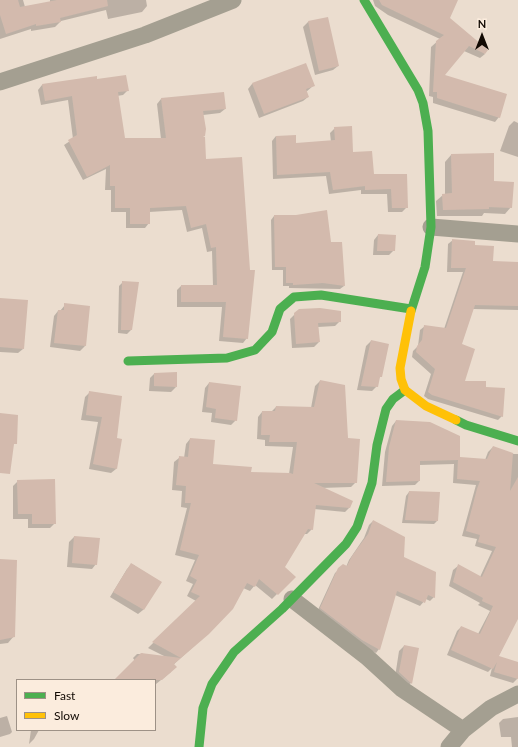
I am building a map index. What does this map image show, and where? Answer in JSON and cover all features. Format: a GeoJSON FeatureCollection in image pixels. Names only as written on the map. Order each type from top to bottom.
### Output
{"type":"FeatureCollection","features":[{"type":"Feature","properties":{"kind":"street"},"geometry":{"type":"LineString","coordinates":[[0,82],[145,35],[233,0]]}},
{"type":"Feature","properties":{"kind":"street"},"geometry":{"type":"LineString","coordinates":[[364,0],[418,90],[423,103],[428,131],[431,227],[425,267],[411,309],[400,368],[401,379],[405,390],[426,406],[466,424],[518,441]]}},
{"type":"Feature","properties":{"kind":"street"},"geometry":{"type":"LineString","coordinates":[[431,227],[518,234]]}},
{"type":"Feature","properties":{"kind":"street"},"geometry":{"type":"LineString","coordinates":[[128,361],[227,358],[255,350],[272,332],[280,309],[294,297],[321,295],[411,309]]}},
{"type":"Feature","properties":{"kind":"street"},"geometry":{"type":"LineString","coordinates":[[200,747],[203,708],[212,684],[234,652],[292,600],[323,566],[346,544],[358,527],[372,483],[377,445],[386,409],[393,399],[405,390]]}},
{"type":"Feature","properties":{"kind":"street"},"geometry":{"type":"LineString","coordinates":[[292,600],[368,657],[402,689],[463,730]]}},
{"type":"Feature","properties":{"kind":"street"},"geometry":{"type":"LineString","coordinates":[[449,747],[463,730],[491,708],[518,694]]}},
{"type":"Feature","properties":{"kind":"building"},"geometry":{"type":"Polygon","coordinates":[[[0,0],[18,0],[20,7],[57,0],[107,0],[108,6],[60,18],[61,22],[36,26],[36,24],[6,34],[0,15],[0,0]]]}},
{"type":"Feature","properties":{"kind":"building"},"geometry":{"type":"Polygon","coordinates":[[[379,0],[458,0],[450,18],[488,50],[485,54],[469,46],[445,75],[507,94],[500,118],[437,98],[437,92],[433,92],[436,41],[444,35],[382,5],[379,0]]]}},
{"type":"Feature","properties":{"kind":"building"},"geometry":{"type":"Polygon","coordinates":[[[328,17],[339,66],[319,71],[308,21],[328,17]]]}},
{"type":"Feature","properties":{"kind":"building"},"geometry":{"type":"Polygon","coordinates":[[[306,63],[315,86],[306,89],[309,97],[264,114],[252,83],[306,63]]]}},
{"type":"Feature","properties":{"kind":"building"},"geometry":{"type":"Polygon","coordinates":[[[126,75],[129,91],[118,92],[125,138],[166,138],[161,98],[224,92],[226,109],[203,111],[206,129],[205,136],[203,137],[205,137],[206,159],[242,157],[250,270],[255,270],[248,339],[223,337],[226,302],[181,302],[181,285],[217,285],[216,247],[211,248],[206,224],[191,228],[186,206],[150,208],[150,224],[130,224],[130,208],[115,208],[115,186],[110,186],[110,165],[87,177],[68,140],[77,135],[72,96],[45,101],[42,84],[97,76],[97,79],[126,75]]]}},
{"type":"Feature","properties":{"kind":"building"},"geometry":{"type":"Polygon","coordinates":[[[352,126],[353,152],[372,151],[374,174],[407,174],[408,208],[392,208],[391,189],[365,190],[365,186],[333,190],[330,172],[277,175],[276,136],[296,135],[296,143],[335,140],[334,127],[352,126]]]}},
{"type":"Feature","properties":{"kind":"building"},"geometry":{"type":"Polygon","coordinates":[[[494,153],[494,181],[514,182],[512,208],[489,207],[489,209],[443,210],[442,194],[452,193],[451,154],[494,153]]]}},
{"type":"Feature","properties":{"kind":"building"},"geometry":{"type":"Polygon","coordinates":[[[327,210],[331,242],[342,242],[345,286],[323,283],[293,285],[293,283],[286,283],[286,267],[275,267],[274,215],[296,215],[327,210]]]}},
{"type":"Feature","properties":{"kind":"building"},"geometry":{"type":"Polygon","coordinates":[[[378,234],[396,235],[395,251],[377,251],[378,234]]]}},
{"type":"Feature","properties":{"kind":"building"},"geometry":{"type":"Polygon","coordinates":[[[452,239],[475,241],[475,245],[494,246],[493,261],[518,262],[518,306],[475,305],[462,344],[475,349],[465,381],[486,381],[486,387],[505,388],[503,417],[432,395],[428,392],[435,369],[416,352],[417,346],[422,340],[424,325],[446,328],[466,268],[451,268],[452,239]]]}},
{"type":"Feature","properties":{"kind":"building"},"geometry":{"type":"Polygon","coordinates":[[[122,281],[139,282],[132,330],[121,330],[122,281]]]}},
{"type":"Feature","properties":{"kind":"building"},"geometry":{"type":"Polygon","coordinates":[[[0,298],[28,300],[24,349],[0,347],[0,298]]]}},
{"type":"Feature","properties":{"kind":"building"},"geometry":{"type":"Polygon","coordinates":[[[64,303],[90,306],[86,346],[54,343],[58,310],[64,310],[64,303]]]}},
{"type":"Feature","properties":{"kind":"building"},"geometry":{"type":"Polygon","coordinates":[[[320,308],[341,311],[341,322],[318,323],[320,342],[296,344],[294,313],[299,309],[320,308]]]}},
{"type":"Feature","properties":{"kind":"building"},"geometry":{"type":"Polygon","coordinates":[[[371,340],[389,344],[382,377],[380,377],[378,387],[361,386],[371,340]]]}},
{"type":"Feature","properties":{"kind":"building"},"geometry":{"type":"Polygon","coordinates":[[[177,372],[177,387],[154,386],[154,373],[177,372]]]}},
{"type":"Feature","properties":{"kind":"building"},"geometry":{"type":"Polygon","coordinates":[[[320,380],[345,385],[348,438],[360,439],[357,483],[314,483],[353,501],[350,508],[316,505],[313,530],[308,529],[285,567],[296,577],[278,595],[259,579],[255,587],[247,583],[233,609],[209,634],[181,658],[152,642],[200,596],[191,592],[197,580],[190,576],[199,555],[180,550],[191,503],[185,503],[186,486],[176,485],[179,456],[188,457],[190,438],[215,440],[213,464],[252,467],[251,472],[293,474],[297,442],[269,442],[270,435],[261,435],[262,411],[275,411],[276,406],[314,407],[320,380]]]}},
{"type":"Feature","properties":{"kind":"building"},"geometry":{"type":"Polygon","coordinates":[[[209,382],[241,386],[237,421],[215,418],[216,409],[206,407],[209,382]]]}},
{"type":"Feature","properties":{"kind":"building"},"geometry":{"type":"Polygon","coordinates":[[[89,391],[122,396],[117,438],[122,439],[117,469],[93,464],[102,417],[86,415],[89,391]]]}},
{"type":"Feature","properties":{"kind":"building"},"geometry":{"type":"Polygon","coordinates":[[[0,413],[18,415],[17,444],[14,444],[10,474],[0,473],[0,413]]]}},
{"type":"Feature","properties":{"kind":"building"},"geometry":{"type":"Polygon","coordinates":[[[396,420],[430,422],[460,436],[460,457],[487,459],[493,446],[513,453],[510,491],[518,477],[518,619],[499,656],[518,662],[518,679],[494,672],[497,662],[493,669],[451,650],[461,626],[480,634],[493,606],[482,601],[483,598],[453,582],[458,564],[482,577],[496,547],[478,542],[480,535],[466,531],[480,481],[457,479],[458,460],[420,461],[420,481],[386,482],[389,447],[396,420]]]}},
{"type":"Feature","properties":{"kind":"building"},"geometry":{"type":"Polygon","coordinates":[[[55,479],[56,524],[32,524],[32,514],[18,514],[17,480],[55,479]]]}},
{"type":"Feature","properties":{"kind":"building"},"geometry":{"type":"Polygon","coordinates":[[[409,491],[440,492],[438,521],[405,520],[409,491]]]}},
{"type":"Feature","properties":{"kind":"building"},"geometry":{"type":"Polygon","coordinates":[[[373,520],[405,537],[404,557],[436,572],[435,598],[428,595],[425,603],[397,591],[380,650],[362,640],[320,608],[338,568],[343,564],[347,566],[352,556],[368,534],[373,520]]]}},
{"type":"Feature","properties":{"kind":"building"},"geometry":{"type":"Polygon","coordinates":[[[74,536],[100,538],[97,565],[72,563],[74,536]]]}},
{"type":"Feature","properties":{"kind":"building"},"geometry":{"type":"Polygon","coordinates":[[[0,559],[17,560],[15,637],[0,640],[0,559]]]}},
{"type":"Feature","properties":{"kind":"building"},"geometry":{"type":"Polygon","coordinates":[[[131,563],[162,582],[144,610],[113,592],[131,563]]]}},
{"type":"Feature","properties":{"kind":"building"},"geometry":{"type":"Polygon","coordinates":[[[404,645],[419,648],[412,684],[399,672],[404,645]]]}},
{"type":"Feature","properties":{"kind":"building"},"geometry":{"type":"Polygon","coordinates":[[[141,653],[181,658],[174,664],[177,667],[162,680],[115,679],[141,653]]]}},
{"type":"Feature","properties":{"kind":"traffic: fast"},"geometry":{"type":"LineString","coordinates":[[364,0],[418,90],[423,103],[428,131],[431,227],[425,267],[411,311]]}},
{"type":"Feature","properties":{"kind":"traffic: fast"},"geometry":{"type":"LineString","coordinates":[[128,361],[227,358],[255,350],[272,332],[280,309],[294,297],[321,295],[411,309]]}},
{"type":"Feature","properties":{"kind":"traffic: fast"},"geometry":{"type":"LineString","coordinates":[[199,747],[203,708],[212,684],[234,652],[282,609],[346,544],[357,527],[372,483],[377,445],[386,409],[393,399],[405,390]]}},
{"type":"Feature","properties":{"kind":"traffic: fast"},"geometry":{"type":"LineString","coordinates":[[456,420],[466,425],[518,441]]}},
{"type":"Feature","properties":{"kind":"traffic: slow"},"geometry":{"type":"LineString","coordinates":[[411,311],[400,368],[401,379],[405,390],[426,406],[456,420]]}}]}
